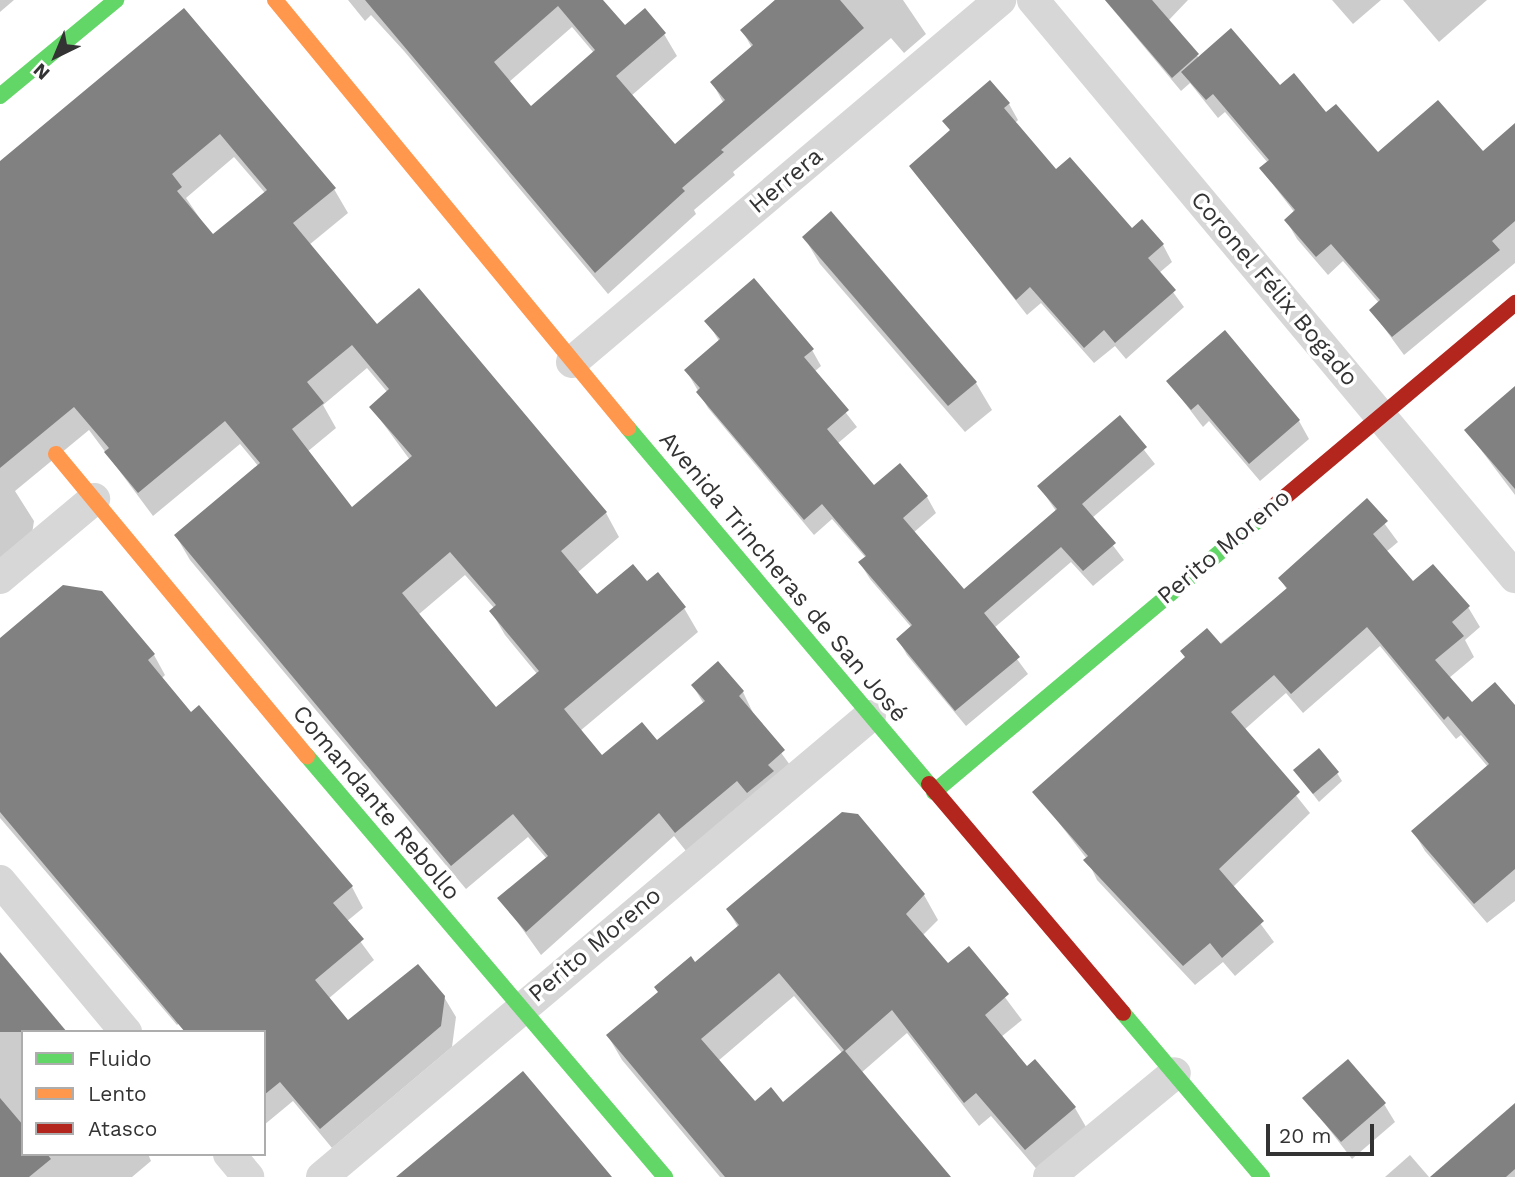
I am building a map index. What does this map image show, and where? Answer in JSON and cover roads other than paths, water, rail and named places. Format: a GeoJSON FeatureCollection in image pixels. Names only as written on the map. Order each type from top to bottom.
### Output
{"type":"FeatureCollection","features":[{"type":"Feature","properties":{"kind":"street"},"geometry":{"type":"LineString","coordinates":[[0,96],[117,0]]}},
{"type":"Feature","properties":{"kind":"street","name":"Avenida Trincheras de San José"},"geometry":{"type":"LineString","coordinates":[[275,0],[572,362],[1262,1177]]}},
{"type":"Feature","properties":{"kind":"street","name":"Herrera"},"geometry":{"type":"LineString","coordinates":[[572,362],[1000,0]]}},
{"type":"Feature","properties":{"kind":"street","name":"Coronel Félix Bogado"},"geometry":{"type":"LineString","coordinates":[[1033,0],[1515,577]]}},
{"type":"Feature","properties":{"kind":"street","name":"Perito Moreno"},"geometry":{"type":"LineString","coordinates":[[934,792],[1515,303]]}},
{"type":"Feature","properties":{"kind":"street","name":"Comandante Rebollo"},"geometry":{"type":"LineString","coordinates":[[56,454],[518,1009],[665,1177]]}},
{"type":"Feature","properties":{"kind":"street"},"geometry":{"type":"LineString","coordinates":[[0,579],[94,499]]}},
{"type":"Feature","properties":{"kind":"street","name":"Perito Moreno"},"geometry":{"type":"LineString","coordinates":[[321,1177],[870,716]]}},
{"type":"Feature","properties":{"kind":"street"},"geometry":{"type":"LineString","coordinates":[[0,880],[11,916],[124,1030]]}},
{"type":"Feature","properties":{"kind":"street"},"geometry":{"type":"LineString","coordinates":[[1049,1177],[1175,1073]]}},
{"type":"Feature","properties":{"kind":"street"},"geometry":{"type":"LineString","coordinates":[[231,1156],[248,1177]]}}]}
